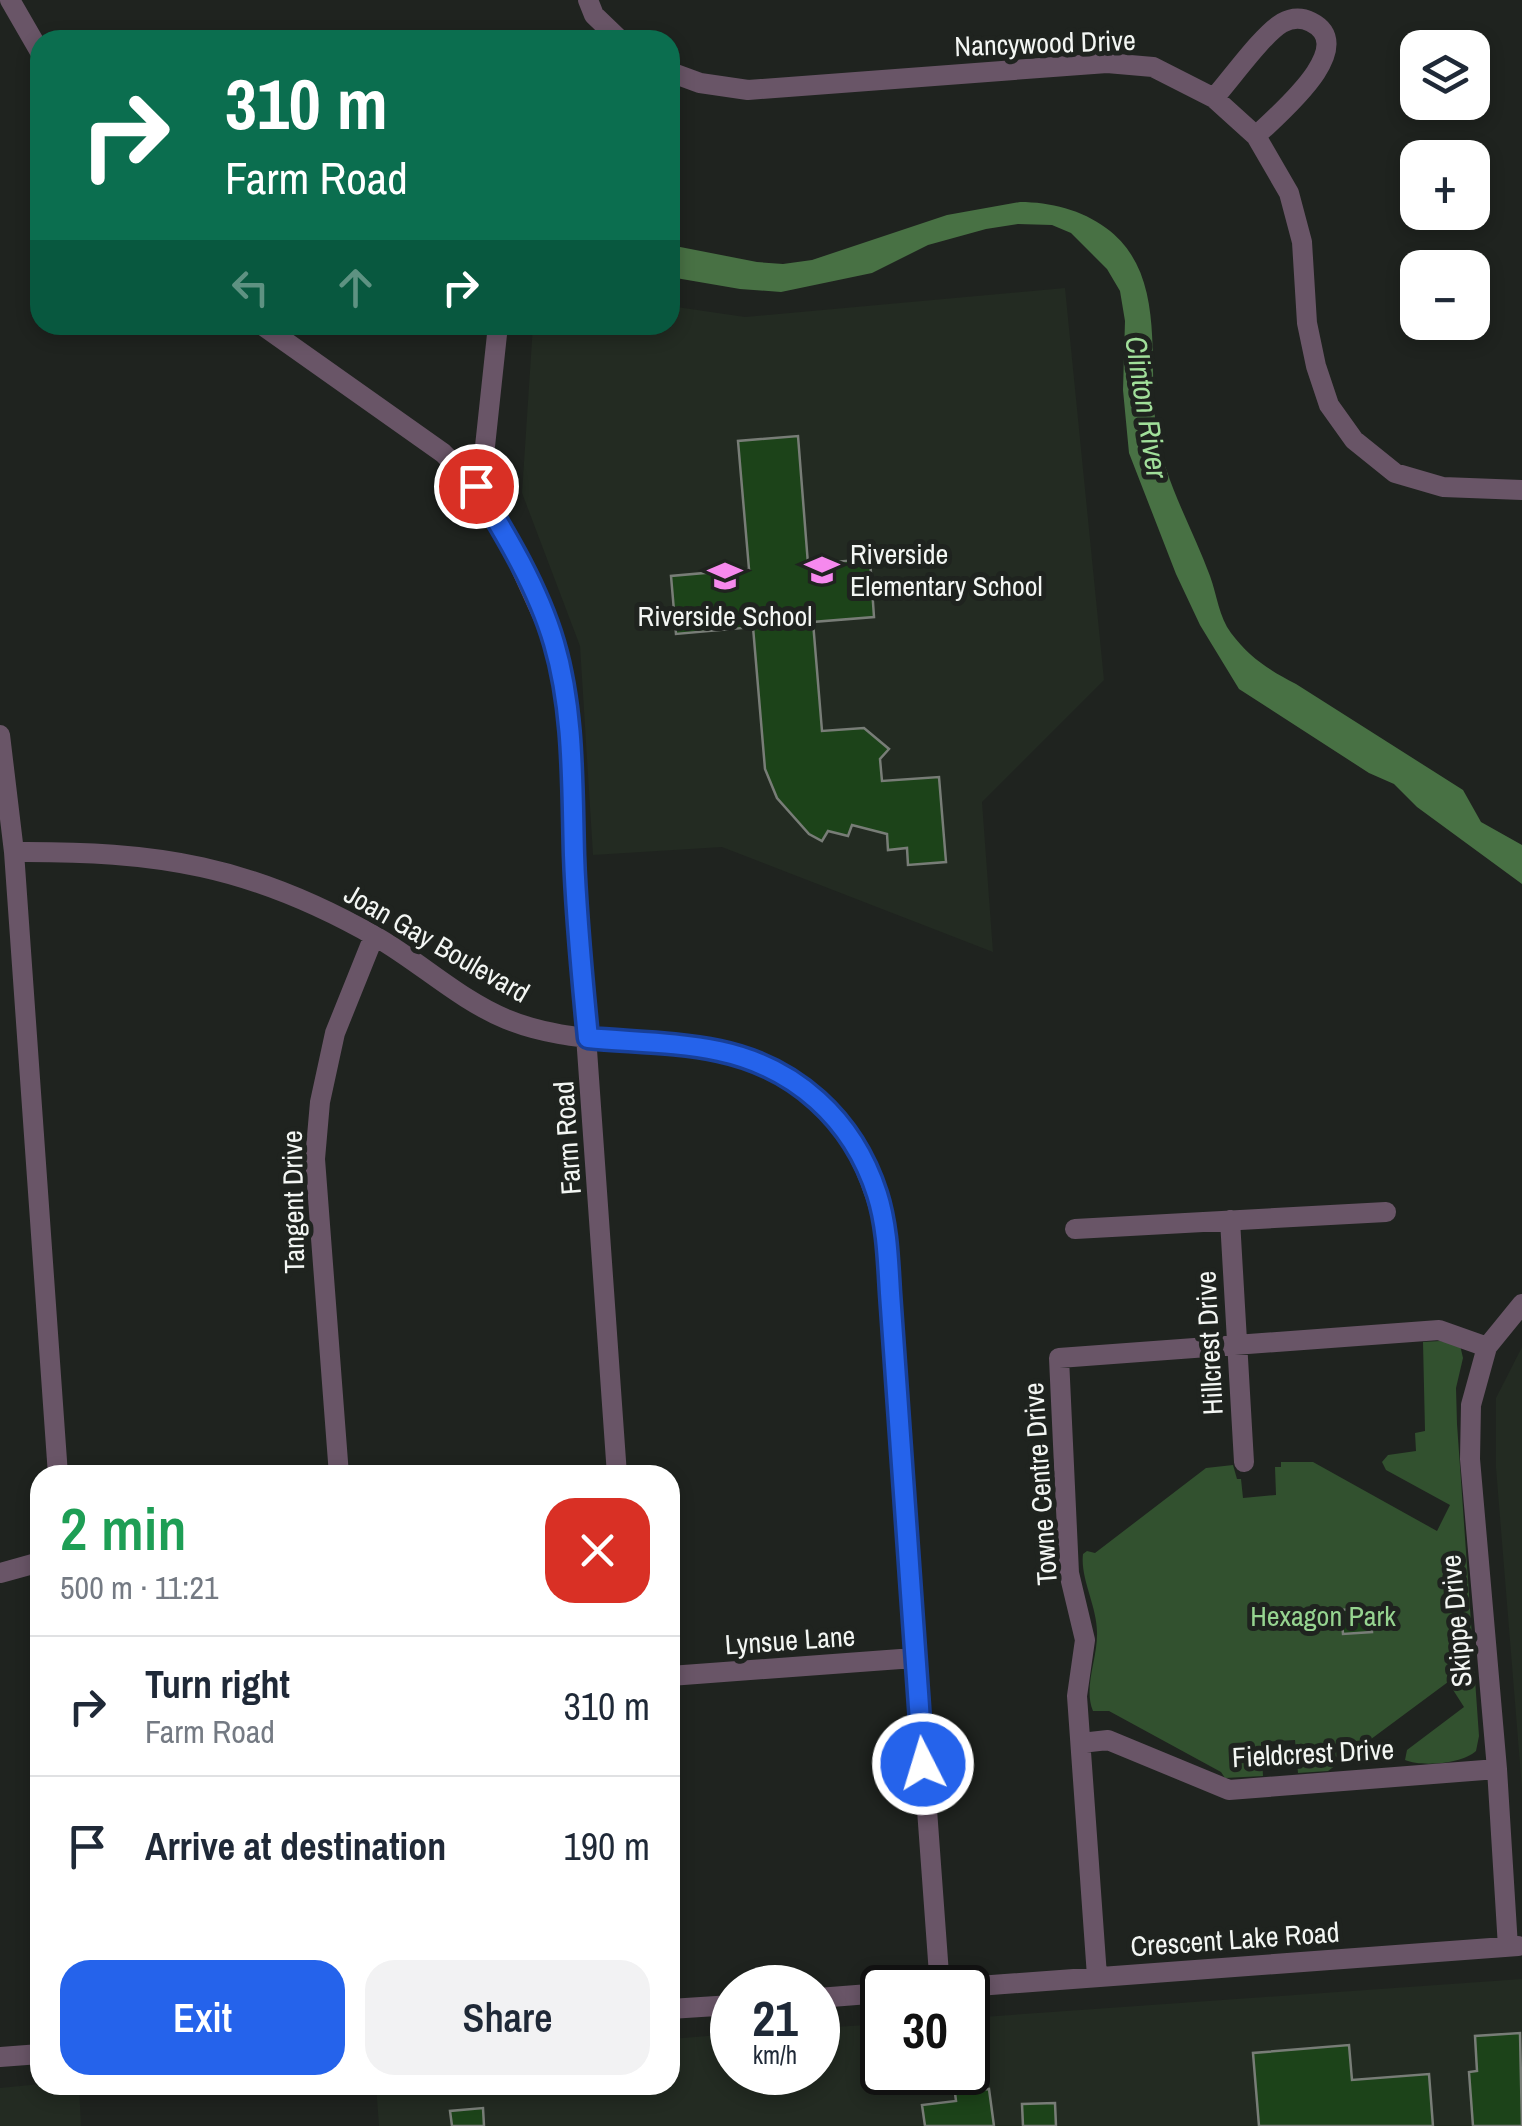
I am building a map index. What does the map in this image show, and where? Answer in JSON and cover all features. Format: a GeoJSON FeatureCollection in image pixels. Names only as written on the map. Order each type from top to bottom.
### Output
{"type":"FeatureCollection","features":[{"type":"Feature","properties":{"kind":"street"},"geometry":{"type":"LineString","coordinates":[[10,0],[30,35]]}},
{"type":"Feature","properties":{"kind":"street"},"geometry":{"type":"LineString","coordinates":[[588,0],[594,15],[610,30]]}},
{"type":"Feature","properties":{"kind":"street"},"geometry":{"type":"LineString","coordinates":[[1214,98],[1280,24],[1298,18],[1316,24],[1325,36],[1326,54],[1316,74],[1256,136]]}},
{"type":"Feature","properties":{"kind":"street","name":"Nancywood Drive"},"geometry":{"type":"LineString","coordinates":[[680,76],[700,83],[748,90],[1106,63],[1153,67],[1214,98],[1256,136],[1289,192],[1302,242],[1308,323],[1316,366],[1330,406],[1354,440],[1395,473],[1443,487],[1522,490]]}},
{"type":"Feature","properties":{"kind":"street","name":"Farm Road"},"geometry":{"type":"LineString","coordinates":[[276,335],[444,454],[476,486],[503,529],[554,641],[572,763],[576,894],[616,1465]]}},
{"type":"Feature","properties":{"kind":"street"},"geometry":{"type":"LineString","coordinates":[[476,486],[483,464],[497,335]]}},
{"type":"Feature","properties":{"kind":"street"},"geometry":{"type":"LineString","coordinates":[[0,735],[14,852],[57,1465]]}},
{"type":"Feature","properties":{"kind":"street","name":"Joan Gay Boulevard"},"geometry":{"type":"LineString","coordinates":[[14,852],[158,857],[210,867],[279,888],[374,936],[506,1019],[556,1034],[719,1051],[775,1070],[811,1092],[842,1128],[865,1162],[878,1195],[885,1232],[938,1965]]}},
{"type":"Feature","properties":{"kind":"street","name":"Tangent Drive"},"geometry":{"type":"LineString","coordinates":[[338,1465],[315,1160],[320,1102],[335,1033],[374,936]]}},
{"type":"Feature","properties":{"kind":"street"},"geometry":{"type":"LineString","coordinates":[[1075,1229],[1386,1212]]}},
{"type":"Feature","properties":{"kind":"street","name":"Hillcrest Drive"},"geometry":{"type":"LineString","coordinates":[[1230,1220],[1244,1462]]}},
{"type":"Feature","properties":{"kind":"street","name":"Skippe Drive"},"geometry":{"type":"LineString","coordinates":[[1515,1946],[1470,1459],[1470,1404],[1487,1347],[1522,1304]]}},
{"type":"Feature","properties":{"kind":"street","name":"Towne Centre Drive"},"geometry":{"type":"LineString","coordinates":[[1097,1976],[1077,1696],[1085,1640],[1068,1573],[1059,1358],[1439,1330],[1487,1347]]}},
{"type":"Feature","properties":{"kind":"street"},"geometry":{"type":"LineString","coordinates":[[0,1574],[30,1565]]}},
{"type":"Feature","properties":{"kind":"street","name":"Lynsue Lane"},"geometry":{"type":"LineString","coordinates":[[680,1675],[914,1658]]}},
{"type":"Feature","properties":{"kind":"street","name":"Fieldcrest Drive"},"geometry":{"type":"LineString","coordinates":[[1081,1743],[1108,1740],[1228,1790],[1497,1769]]}},
{"type":"Feature","properties":{"kind":"street","name":"Crescent Lake Road"},"geometry":{"type":"LineString","coordinates":[[990,1985],[1515,1946]]}},
{"type":"Feature","properties":{"kind":"street"},"geometry":{"type":"LineString","coordinates":[[680,2008],[710,2006]]}},
{"type":"Feature","properties":{"kind":"street"},"geometry":{"type":"LineString","coordinates":[[0,2057],[30,2055]]}},
{"type":"Feature","properties":{"kind":"shaded area","name":"Riverside Elementary School"},"geometry":{"type":"Polygon","coordinates":[[[1065,288],[1104,680],[982,802],[993,952],[722,847],[593,855],[580,646],[522,493],[532,335],[680,335],[680,307],[745,317],[1065,288]]]}},
{"type":"Feature","properties":{"kind":"shaded area"},"geometry":{"type":"Polygon","coordinates":[[[1522,1347],[1522,1789],[1496,1468],[1496,1398],[1522,1347]]]}},
{"type":"Feature","properties":{"kind":"shaded area"},"geometry":{"type":"Polygon","coordinates":[[[1522,1979],[1522,2126],[379,2126],[377,2095],[680,2095],[680,2038],[710,2036],[710,2095],[840,2095],[840,2027],[860,2025],[860,2095],[990,2095],[990,2016],[1522,1979]]]}},
{"type":"Feature","properties":{"kind":"shaded area"},"geometry":{"type":"Polygon","coordinates":[[[30,2085],[30,2095],[79,2095],[81,2126],[0,2126],[0,2088],[30,2085]]]}},
{"type":"Feature","properties":{"kind":"green space","name":"Hexagon Park"},"geometry":{"type":"Polygon","coordinates":[[[1423,1342],[1460,1345],[1463,1358],[1456,1388],[1457,1424],[1479,1736],[1476,1751],[1441,1763],[1405,1760],[1407,1750],[1464,1707],[1448,1682],[1328,1771],[1298,1773],[1295,1740],[1261,1742],[1263,1776],[1225,1778],[1221,1772],[1109,1711],[1093,1711],[1090,1682],[1097,1632],[1083,1554],[1095,1553],[1206,1468],[1233,1465],[1237,1479],[1241,1479],[1243,1498],[1276,1495],[1275,1467],[1281,1467],[1281,1462],[1313,1462],[1437,1531],[1450,1505],[1386,1470],[1382,1462],[1388,1455],[1416,1451],[1415,1433],[1425,1431],[1423,1342]]]}},
{"type":"Feature","properties":{"kind":"water","name":"Clinton River"},"geometry":{"type":"Polygon","coordinates":[[[1020,202],[1043,204],[1087,216],[1126,247],[1147,293],[1160,446],[1171,484],[1231,633],[1269,668],[1463,790],[1481,822],[1522,845],[1522,884],[1417,807],[1394,784],[1369,773],[1239,689],[1200,625],[1176,574],[1129,453],[1123,390],[1125,321],[1120,291],[1107,269],[1071,233],[1052,225],[1018,224],[986,229],[928,245],[872,273],[781,292],[680,279],[680,247],[783,264],[812,260],[947,215],[1020,202]]]}},
{"type":"Feature","properties":{"kind":"building"},"geometry":{"type":"Polygon","coordinates":[[[798,436],[808,564],[870,559],[874,617],[813,622],[822,731],[864,728],[889,749],[880,759],[882,781],[939,777],[946,862],[908,865],[907,848],[888,850],[887,834],[852,825],[848,836],[828,831],[822,841],[809,834],[777,798],[765,769],[753,627],[676,634],[671,576],[749,569],[738,441],[798,436]]]}},
{"type":"Feature","properties":{"kind":"building"},"geometry":{"type":"Polygon","coordinates":[[[1370,1608],[1372,1632],[1343,1634],[1341,1610],[1370,1608]]]}},
{"type":"Feature","properties":{"kind":"building"},"geometry":{"type":"Polygon","coordinates":[[[1520,2033],[1522,2126],[1473,2126],[1469,2072],[1477,2071],[1475,2036],[1520,2033]]]}},
{"type":"Feature","properties":{"kind":"building"},"geometry":{"type":"Polygon","coordinates":[[[1349,2045],[1352,2080],[1429,2074],[1433,2126],[1259,2126],[1253,2053],[1349,2045]]]}},
{"type":"Feature","properties":{"kind":"building"},"geometry":{"type":"Polygon","coordinates":[[[955,2095],[990,2095],[994,2126],[925,2126],[922,2105],[956,2101],[955,2095]]]}},
{"type":"Feature","properties":{"kind":"building"},"geometry":{"type":"Polygon","coordinates":[[[1055,2103],[1056,2126],[1023,2126],[1022,2104],[1055,2103]]]}},
{"type":"Feature","properties":{"kind":"building"},"geometry":{"type":"Polygon","coordinates":[[[483,2108],[484,2126],[452,2126],[450,2111],[483,2108]]]}},
{"type":"Feature","properties":{"kind":"place","name":"Riverside Elementary School"},"geometry":{"type":"Point","coordinates":[822,570]}},
{"type":"Feature","properties":{"kind":"place","name":"Riverside School"},"geometry":{"type":"Point","coordinates":[725,576]}},
{"type":"Feature","properties":{"kind":"route"},"geometry":{"type":"LineString","coordinates":[[476,486],[503,529],[538,601],[560,668],[572,763],[576,894],[588,1038],[719,1051],[775,1070],[811,1092],[842,1128],[865,1162],[878,1195],[890,1293],[923,1764]]}}]}
